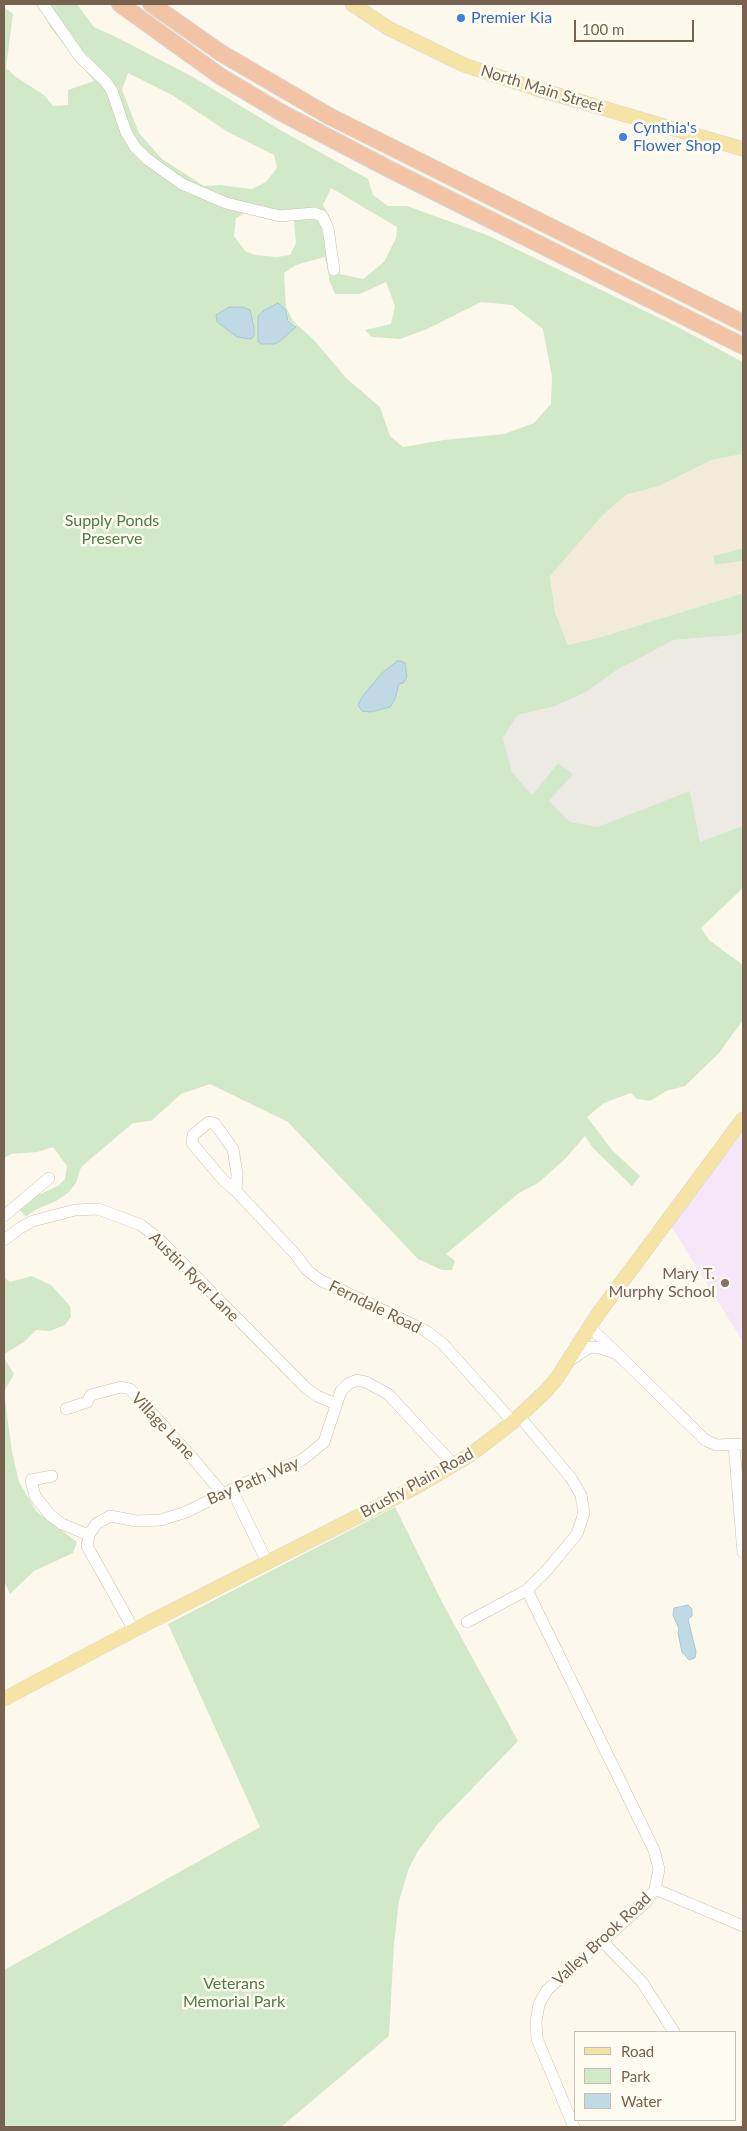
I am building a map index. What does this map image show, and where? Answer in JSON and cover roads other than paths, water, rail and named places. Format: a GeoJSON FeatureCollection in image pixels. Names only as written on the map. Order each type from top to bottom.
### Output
{"type":"FeatureCollection","features":[{"type":"Feature","properties":{"kind":"highway"},"geometry":{"type":"LineString","coordinates":[[120,4],[213,71],[282,113],[391,170],[743,346]]}},
{"type":"Feature","properties":{"kind":"highway"},"geometry":{"type":"LineString","coordinates":[[151,4],[221,53],[329,116],[743,323]]}},
{"type":"Feature","properties":{"kind":"main road","name":"North Main Street"},"geometry":{"type":"LineString","coordinates":[[352,4],[388,28],[464,65],[537,89],[743,149]]}},
{"type":"Feature","properties":{"kind":"main road","name":"Brushy Plain Road"},"geometry":{"type":"LineString","coordinates":[[4,1699],[134,1630],[416,1487],[454,1466],[517,1420],[546,1391],[590,1327],[743,1118]]}},
{"type":"Feature","properties":{"kind":"street"},"geometry":{"type":"LineString","coordinates":[[43,4],[80,57],[109,87],[126,132],[135,147],[147,159],[182,184],[226,203],[280,216],[314,213],[322,216],[328,228],[334,270]]}},
{"type":"Feature","properties":{"kind":"street","name":"Ferndale Road"},"geometry":{"type":"LineString","coordinates":[[236,1191],[237,1174],[233,1149],[215,1124],[209,1122],[193,1134],[192,1143],[223,1180],[236,1191],[296,1255],[307,1270],[328,1284],[426,1331],[442,1343],[572,1478],[581,1495],[584,1513],[576,1534],[528,1590],[467,1622]]}},
{"type":"Feature","properties":{"kind":"street"},"geometry":{"type":"LineString","coordinates":[[4,1216],[49,1178]]}},
{"type":"Feature","properties":{"kind":"street","name":"Austin Ryer Lane"},"geometry":{"type":"LineString","coordinates":[[4,1240],[33,1221],[75,1210],[98,1210],[141,1225],[159,1239],[306,1388],[317,1396],[336,1404]]}},
{"type":"Feature","properties":{"kind":"street"},"geometry":{"type":"LineString","coordinates":[[590,1327],[705,1440],[716,1445],[739,1444],[743,1552]]}},
{"type":"Feature","properties":{"kind":"street"},"geometry":{"type":"LineString","coordinates":[[567,1362],[590,1347],[609,1350],[619,1354]]}},
{"type":"Feature","properties":{"kind":"street","name":"Bay Path Way"},"geometry":{"type":"LineString","coordinates":[[89,1535],[96,1524],[110,1516],[136,1521],[161,1520],[186,1512],[227,1491],[302,1460],[324,1442],[341,1391],[348,1384],[357,1380],[375,1385],[388,1394],[402,1407],[454,1466]]}},
{"type":"Feature","properties":{"kind":"street","name":"Village Lane"},"geometry":{"type":"LineString","coordinates":[[66,1409],[87,1402],[91,1396],[121,1387],[130,1389],[190,1455],[227,1491],[268,1562]]}},
{"type":"Feature","properties":{"kind":"street"},"geometry":{"type":"LineString","coordinates":[[52,1476],[31,1480],[35,1496],[50,1515],[62,1524],[89,1535],[87,1546],[93,1560],[134,1630]]}},
{"type":"Feature","properties":{"kind":"street","name":"Valley Brook Road"},"geometry":{"type":"LineString","coordinates":[[528,1590],[654,1850],[659,1869],[655,1889],[645,1903],[547,1990],[539,2004],[536,2022],[537,2039],[574,2127]]}},
{"type":"Feature","properties":{"kind":"street"},"geometry":{"type":"LineString","coordinates":[[655,1889],[743,1926]]}},
{"type":"Feature","properties":{"kind":"street"},"geometry":{"type":"LineString","coordinates":[[602,1941],[642,1982],[673,2031]]}},
{"type":"Feature","properties":{"kind":"water"},"geometry":{"type":"Polygon","coordinates":[[[278,303],[286,310],[288,321],[296,327],[279,342],[261,344],[258,342],[258,316],[278,303]]]}},
{"type":"Feature","properties":{"kind":"water"},"geometry":{"type":"Polygon","coordinates":[[[229,307],[243,307],[250,310],[254,327],[254,335],[251,339],[237,337],[217,322],[216,315],[229,307]]]}},
{"type":"Feature","properties":{"kind":"water"},"geometry":{"type":"Polygon","coordinates":[[[397,661],[405,663],[407,677],[403,683],[399,684],[395,699],[390,707],[371,712],[362,711],[358,705],[362,697],[381,674],[397,661]]]}},
{"type":"Feature","properties":{"kind":"water"},"geometry":{"type":"Polygon","coordinates":[[[688,1605],[692,1609],[692,1616],[688,1619],[696,1652],[695,1658],[689,1660],[682,1652],[678,1633],[679,1629],[673,1615],[674,1608],[688,1605]]]}},
{"type":"Feature","properties":{"kind":"place","name":"Premier Kia"},"geometry":{"type":"Point","coordinates":[461,18]}},
{"type":"Feature","properties":{"kind":"place","name":"Cynthia's Flower Shop"},"geometry":{"type":"Point","coordinates":[623,137]}},
{"type":"Feature","properties":{"kind":"place","name":"Mary T. Murphy School"},"geometry":{"type":"Point","coordinates":[725,1283]}},
{"type":"Feature","properties":{"kind":"park label","name":"Supply Ponds Preserve"},"geometry":{"type":"Point","coordinates":[112,530]}},
{"type":"Feature","properties":{"kind":"park label","name":"Veterans Memorial Park"},"geometry":{"type":"Point","coordinates":[234,1993]}}]}
